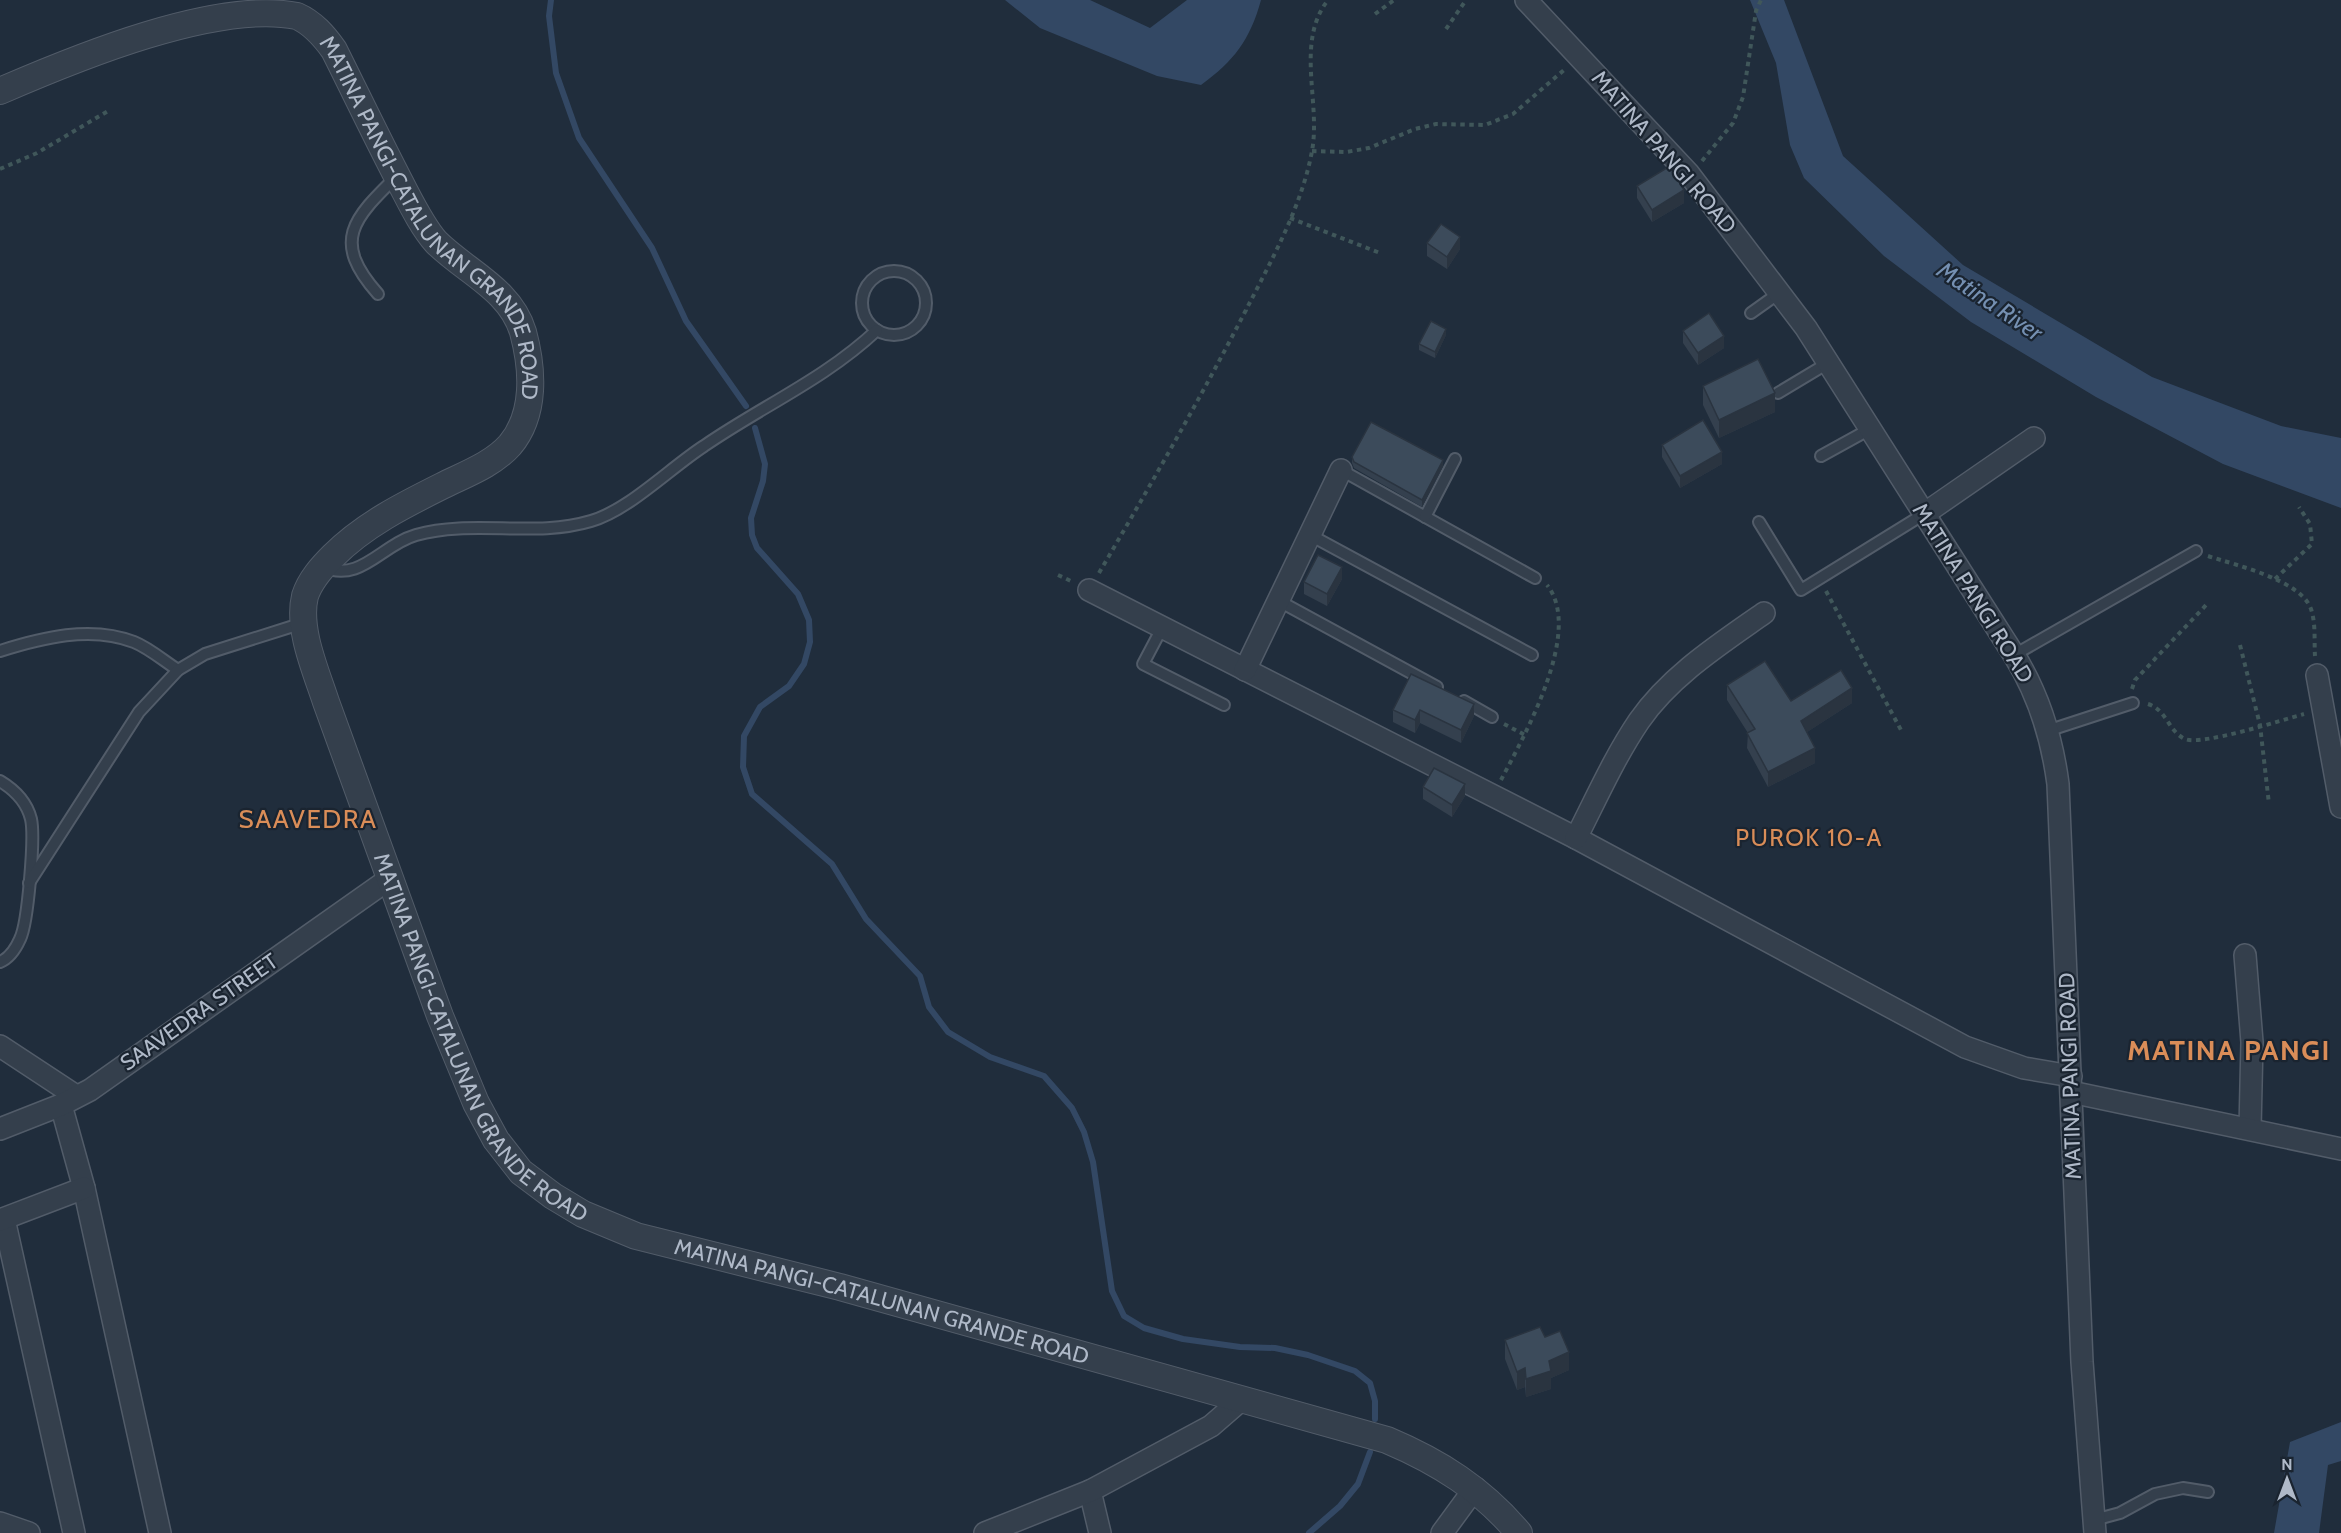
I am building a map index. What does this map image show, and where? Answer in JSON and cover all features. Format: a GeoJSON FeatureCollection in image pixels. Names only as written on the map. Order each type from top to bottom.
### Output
{"type":"FeatureCollection","features":[{"type":"Feature","properties":{"kind":"street","name":"MATINA PANGI ROAD"},"geometry":{"type":"LineString","coordinates":[[1526,0],[1689,174],[1779,293],[1828,363],[2031,685],[2047,731],[2058,784],[2082,1362],[2094,1526]]}},
{"type":"Feature","properties":{"kind":"street","name":"MATINA PANGI-CATALUNAN GRANDE ROAD"},"geometry":{"type":"LineString","coordinates":[[0,91],[126,36],[171,21],[245,8],[277,10],[312,25],[334,50],[397,176],[435,241],[497,291],[514,311],[522,331],[528,357],[529,399],[518,434],[509,446],[495,458],[384,517],[361,532],[322,567],[311,582],[305,597],[304,623],[326,702],[457,1060],[496,1140],[521,1172],[553,1196],[583,1214],[636,1236],[840,1287],[1387,1440],[1421,1455],[1475,1488],[1519,1533]]}},
{"type":"Feature","properties":{"kind":"street"},"geometry":{"type":"LineString","coordinates":[[1924,514],[2034,438]]}},
{"type":"Feature","properties":{"kind":"street"},"geometry":{"type":"LineString","coordinates":[[1245,670],[1341,471]]}},
{"type":"Feature","properties":{"kind":"street"},"geometry":{"type":"LineString","coordinates":[[1089,590],[1576,838],[1965,1047],[2071,1084],[2250,1129],[2341,1149]]}},
{"type":"Feature","properties":{"kind":"street"},"geometry":{"type":"LineString","coordinates":[[1576,838],[1620,751],[1641,719],[1690,668],[1764,613]]}},
{"type":"Feature","properties":{"kind":"street"},"geometry":{"type":"LineString","coordinates":[[2317,675],[2341,807]]}},
{"type":"Feature","properties":{"kind":"street","name":"SAAVEDRA STREET"},"geometry":{"type":"LineString","coordinates":[[0,1129],[90,1090],[389,879]]}},
{"type":"Feature","properties":{"kind":"street"},"geometry":{"type":"LineString","coordinates":[[2245,955],[2252,1042],[2250,1129]]}},
{"type":"Feature","properties":{"kind":"street"},"geometry":{"type":"LineString","coordinates":[[0,1046],[69,1100],[84,1188],[159,1533]]}},
{"type":"Feature","properties":{"kind":"street"},"geometry":{"type":"LineString","coordinates":[[74,1533],[2,1220],[84,1188]]}},
{"type":"Feature","properties":{"kind":"street"},"geometry":{"type":"LineString","coordinates":[[985,1533],[1090,1491],[1211,1426],[1240,1400]]}},
{"type":"Feature","properties":{"kind":"street"},"geometry":{"type":"LineString","coordinates":[[1442,1533],[1475,1488]]}},
{"type":"Feature","properties":{"kind":"street"},"geometry":{"type":"LineString","coordinates":[[1090,1491],[1100,1533]]}},
{"type":"Feature","properties":{"kind":"street"},"geometry":{"type":"LineString","coordinates":[[0,1523],[29,1533]]}},
{"type":"Feature","properties":{"kind":"lane"},"geometry":{"type":"LineString","coordinates":[[378,294],[361,274],[352,257],[352,237],[358,216],[397,176]]}},
{"type":"Feature","properties":{"kind":"lane"},"geometry":{"type":"LineString","coordinates":[[900,271],[912,276],[922,285],[926,297],[926,309],[922,321],[913,330],[901,335],[888,335],[877,330],[867,322],[863,310],[862,297],[867,285],[876,277],[888,272],[900,271]]}},
{"type":"Feature","properties":{"kind":"lane"},"geometry":{"type":"LineString","coordinates":[[1750,313],[1779,293]]}},
{"type":"Feature","properties":{"kind":"lane"},"geometry":{"type":"LineString","coordinates":[[322,567],[335,572],[356,570],[398,542],[432,531],[571,526],[613,513],[706,444],[842,362],[877,330]]}},
{"type":"Feature","properties":{"kind":"lane"},"geometry":{"type":"LineString","coordinates":[[1778,393],[1828,363]]}},
{"type":"Feature","properties":{"kind":"lane"},"geometry":{"type":"LineString","coordinates":[[1821,456],[1870,429]]}},
{"type":"Feature","properties":{"kind":"lane"},"geometry":{"type":"LineString","coordinates":[[1425,517],[1455,459]]}},
{"type":"Feature","properties":{"kind":"lane"},"geometry":{"type":"LineString","coordinates":[[1341,471],[1535,578]]}},
{"type":"Feature","properties":{"kind":"lane"},"geometry":{"type":"LineString","coordinates":[[1760,522],[1801,590],[1924,514]]}},
{"type":"Feature","properties":{"kind":"lane"},"geometry":{"type":"LineString","coordinates":[[1310,535],[1532,655]]}},
{"type":"Feature","properties":{"kind":"lane"},"geometry":{"type":"LineString","coordinates":[[2014,655],[2196,551]]}},
{"type":"Feature","properties":{"kind":"lane"},"geometry":{"type":"LineString","coordinates":[[1279,601],[1492,717]]}},
{"type":"Feature","properties":{"kind":"lane"},"geometry":{"type":"LineString","coordinates":[[29,883],[139,712],[178,670],[205,654],[304,623]]}},
{"type":"Feature","properties":{"kind":"lane"},"geometry":{"type":"LineString","coordinates":[[1162,628],[1143,664],[1224,705]]}},
{"type":"Feature","properties":{"kind":"lane"},"geometry":{"type":"LineString","coordinates":[[0,651],[38,639],[73,635],[110,636],[134,642],[178,670]]}},
{"type":"Feature","properties":{"kind":"lane"},"geometry":{"type":"LineString","coordinates":[[2047,731],[2133,703]]}},
{"type":"Feature","properties":{"kind":"lane"},"geometry":{"type":"LineString","coordinates":[[0,781],[25,802],[32,821],[29,883],[21,937],[8,958],[0,962]]}},
{"type":"Feature","properties":{"kind":"lane"},"geometry":{"type":"LineString","coordinates":[[2094,1526],[2155,1494],[2183,1488],[2208,1492]]}},
{"type":"Feature","properties":{"kind":"path"},"geometry":{"type":"LineString","coordinates":[[1089,590],[1202,395],[1266,271],[1290,218],[1312,152],[1315,124],[1311,38],[1320,11],[1328,0]]}},
{"type":"Feature","properties":{"kind":"path"},"geometry":{"type":"LineString","coordinates":[[1375,14],[1394,0]]}},
{"type":"Feature","properties":{"kind":"path"},"geometry":{"type":"LineString","coordinates":[[1446,30],[1466,0]]}},
{"type":"Feature","properties":{"kind":"path"},"geometry":{"type":"LineString","coordinates":[[1689,174],[1733,123],[1743,97],[1756,11],[1761,0]]}},
{"type":"Feature","properties":{"kind":"path"},"geometry":{"type":"LineString","coordinates":[[1312,152],[1346,152],[1369,148],[1415,129],[1436,124],[1485,125],[1513,114],[1561,73],[1579,54]]}},
{"type":"Feature","properties":{"kind":"path"},"geometry":{"type":"LineString","coordinates":[[0,169],[37,153],[108,111]]}},
{"type":"Feature","properties":{"kind":"path"},"geometry":{"type":"LineString","coordinates":[[1290,218],[1380,253]]}},
{"type":"Feature","properties":{"kind":"path"},"geometry":{"type":"LineString","coordinates":[[2275,579],[2312,544],[2310,524],[2299,507]]}},
{"type":"Feature","properties":{"kind":"path"},"geometry":{"type":"LineString","coordinates":[[2196,551],[2275,579],[2303,595],[2311,608],[2317,675]]}},
{"type":"Feature","properties":{"kind":"path"},"geometry":{"type":"LineString","coordinates":[[1493,796],[1525,735],[1551,665],[1557,624],[1554,594],[1546,584],[1535,578]]}},
{"type":"Feature","properties":{"kind":"path"},"geometry":{"type":"LineString","coordinates":[[1819,579],[1901,730]]}},
{"type":"Feature","properties":{"kind":"path"},"geometry":{"type":"LineString","coordinates":[[2208,603],[2135,680],[2131,694],[2133,703],[2154,706],[2168,719],[2178,735],[2196,741],[2323,710]]}},
{"type":"Feature","properties":{"kind":"path"},"geometry":{"type":"LineString","coordinates":[[2240,645],[2260,725],[2269,804]]}},
{"type":"Feature","properties":{"kind":"path"},"geometry":{"type":"LineString","coordinates":[[1492,717],[1525,735]]}},
{"type":"Feature","properties":{"kind":"water"},"geometry":{"type":"Polygon","coordinates":[[[1005,0],[1090,0],[1150,28],[1187,0],[1261,0],[1252,27],[1232,58],[1201,85],[1157,76],[1040,28],[1005,0]]]}},
{"type":"Feature","properties":{"kind":"water","name":"Matina River"},"geometry":{"type":"Polygon","coordinates":[[[1750,0],[1784,0],[1843,156],[1963,265],[2152,377],[2281,426],[2341,438],[2341,508],[2223,464],[2096,397],[1971,322],[1884,256],[1804,178],[1790,145],[1776,63],[1750,0]]]}},
{"type":"Feature","properties":{"kind":"water"},"geometry":{"type":"Polygon","coordinates":[[[2341,1422],[2341,1461],[2328,1465],[2319,1533],[2274,1533],[2290,1442],[2341,1422]]]}},
{"type":"Feature","properties":{"kind":"building"},"geometry":{"type":"Polygon","coordinates":[[[1670,166],[1684,190],[1652,210],[1637,186],[1670,166]]]}},
{"type":"Feature","properties":{"kind":"building"},"geometry":{"type":"Polygon","coordinates":[[[1441,224],[1460,237],[1447,257],[1427,243],[1441,224]]]}},
{"type":"Feature","properties":{"kind":"building"},"geometry":{"type":"Polygon","coordinates":[[[1709,313],[1724,336],[1698,353],[1683,331],[1709,313]]]}},
{"type":"Feature","properties":{"kind":"building"},"geometry":{"type":"Polygon","coordinates":[[[1431,321],[1446,329],[1435,352],[1419,344],[1431,321]]]}},
{"type":"Feature","properties":{"kind":"building"},"geometry":{"type":"Polygon","coordinates":[[[1758,359],[1775,393],[1719,420],[1703,386],[1758,359]]]}},
{"type":"Feature","properties":{"kind":"building"},"geometry":{"type":"Polygon","coordinates":[[[1703,420],[1722,452],[1680,476],[1662,445],[1703,420]]]}},
{"type":"Feature","properties":{"kind":"building"},"geometry":{"type":"Polygon","coordinates":[[[1371,422],[1443,460],[1422,500],[1354,462],[1352,457],[1371,422]]]}},
{"type":"Feature","properties":{"kind":"building"},"geometry":{"type":"Polygon","coordinates":[[[1318,555],[1342,567],[1327,594],[1304,582],[1318,555]]]}},
{"type":"Feature","properties":{"kind":"building"},"geometry":{"type":"Polygon","coordinates":[[[1765,661],[1791,701],[1841,670],[1852,688],[1801,721],[1815,748],[1768,772],[1747,733],[1755,729],[1727,685],[1765,661]]]}},
{"type":"Feature","properties":{"kind":"building"},"geometry":{"type":"Polygon","coordinates":[[[1411,674],[1474,704],[1461,730],[1420,710],[1415,720],[1393,710],[1411,674]]]}},
{"type":"Feature","properties":{"kind":"building"},"geometry":{"type":"Polygon","coordinates":[[[1434,768],[1465,784],[1452,805],[1423,787],[1434,768]]]}},
{"type":"Feature","properties":{"kind":"building"},"geometry":{"type":"Polygon","coordinates":[[[1540,1327],[1545,1337],[1560,1331],[1569,1352],[1549,1361],[1551,1371],[1526,1379],[1525,1368],[1517,1372],[1505,1340],[1540,1327]]]}},
{"type":"Feature","properties":{"kind":"waterway"},"geometry":{"type":"LineString","coordinates":[[551,0],[549,16],[556,73],[579,138],[652,248],[686,321],[746,406]]}},
{"type":"Feature","properties":{"kind":"waterway"},"geometry":{"type":"LineString","coordinates":[[755,428],[765,464],[763,481],[751,518],[752,535],[757,548],[798,594],[809,620],[810,642],[804,664],[789,686],[760,707],[744,736],[743,767],[752,794],[832,864],[866,919],[920,976],[929,1007],[948,1032],[990,1057],[1044,1076],[1072,1108],[1084,1132],[1093,1162],[1112,1291],[1124,1316],[1144,1328],[1183,1339],[1240,1347],[1275,1348],[1308,1355],[1355,1371],[1370,1383],[1375,1401],[1375,1419]]}},
{"type":"Feature","properties":{"kind":"waterway"},"geometry":{"type":"LineString","coordinates":[[1309,1533],[1340,1506],[1358,1484],[1370,1452]]}},
{"type":"Feature","properties":{"kind":"district","name":"SAAVEDRA"},"geometry":{"type":"Point","coordinates":[308,819]}},
{"type":"Feature","properties":{"kind":"district","name":"PUROK 10-A"},"geometry":{"type":"Point","coordinates":[1809,837]}},
{"type":"Feature","properties":{"kind":"district","name":"MATINA PANGI"},"geometry":{"type":"Point","coordinates":[2229,1050]}}]}
